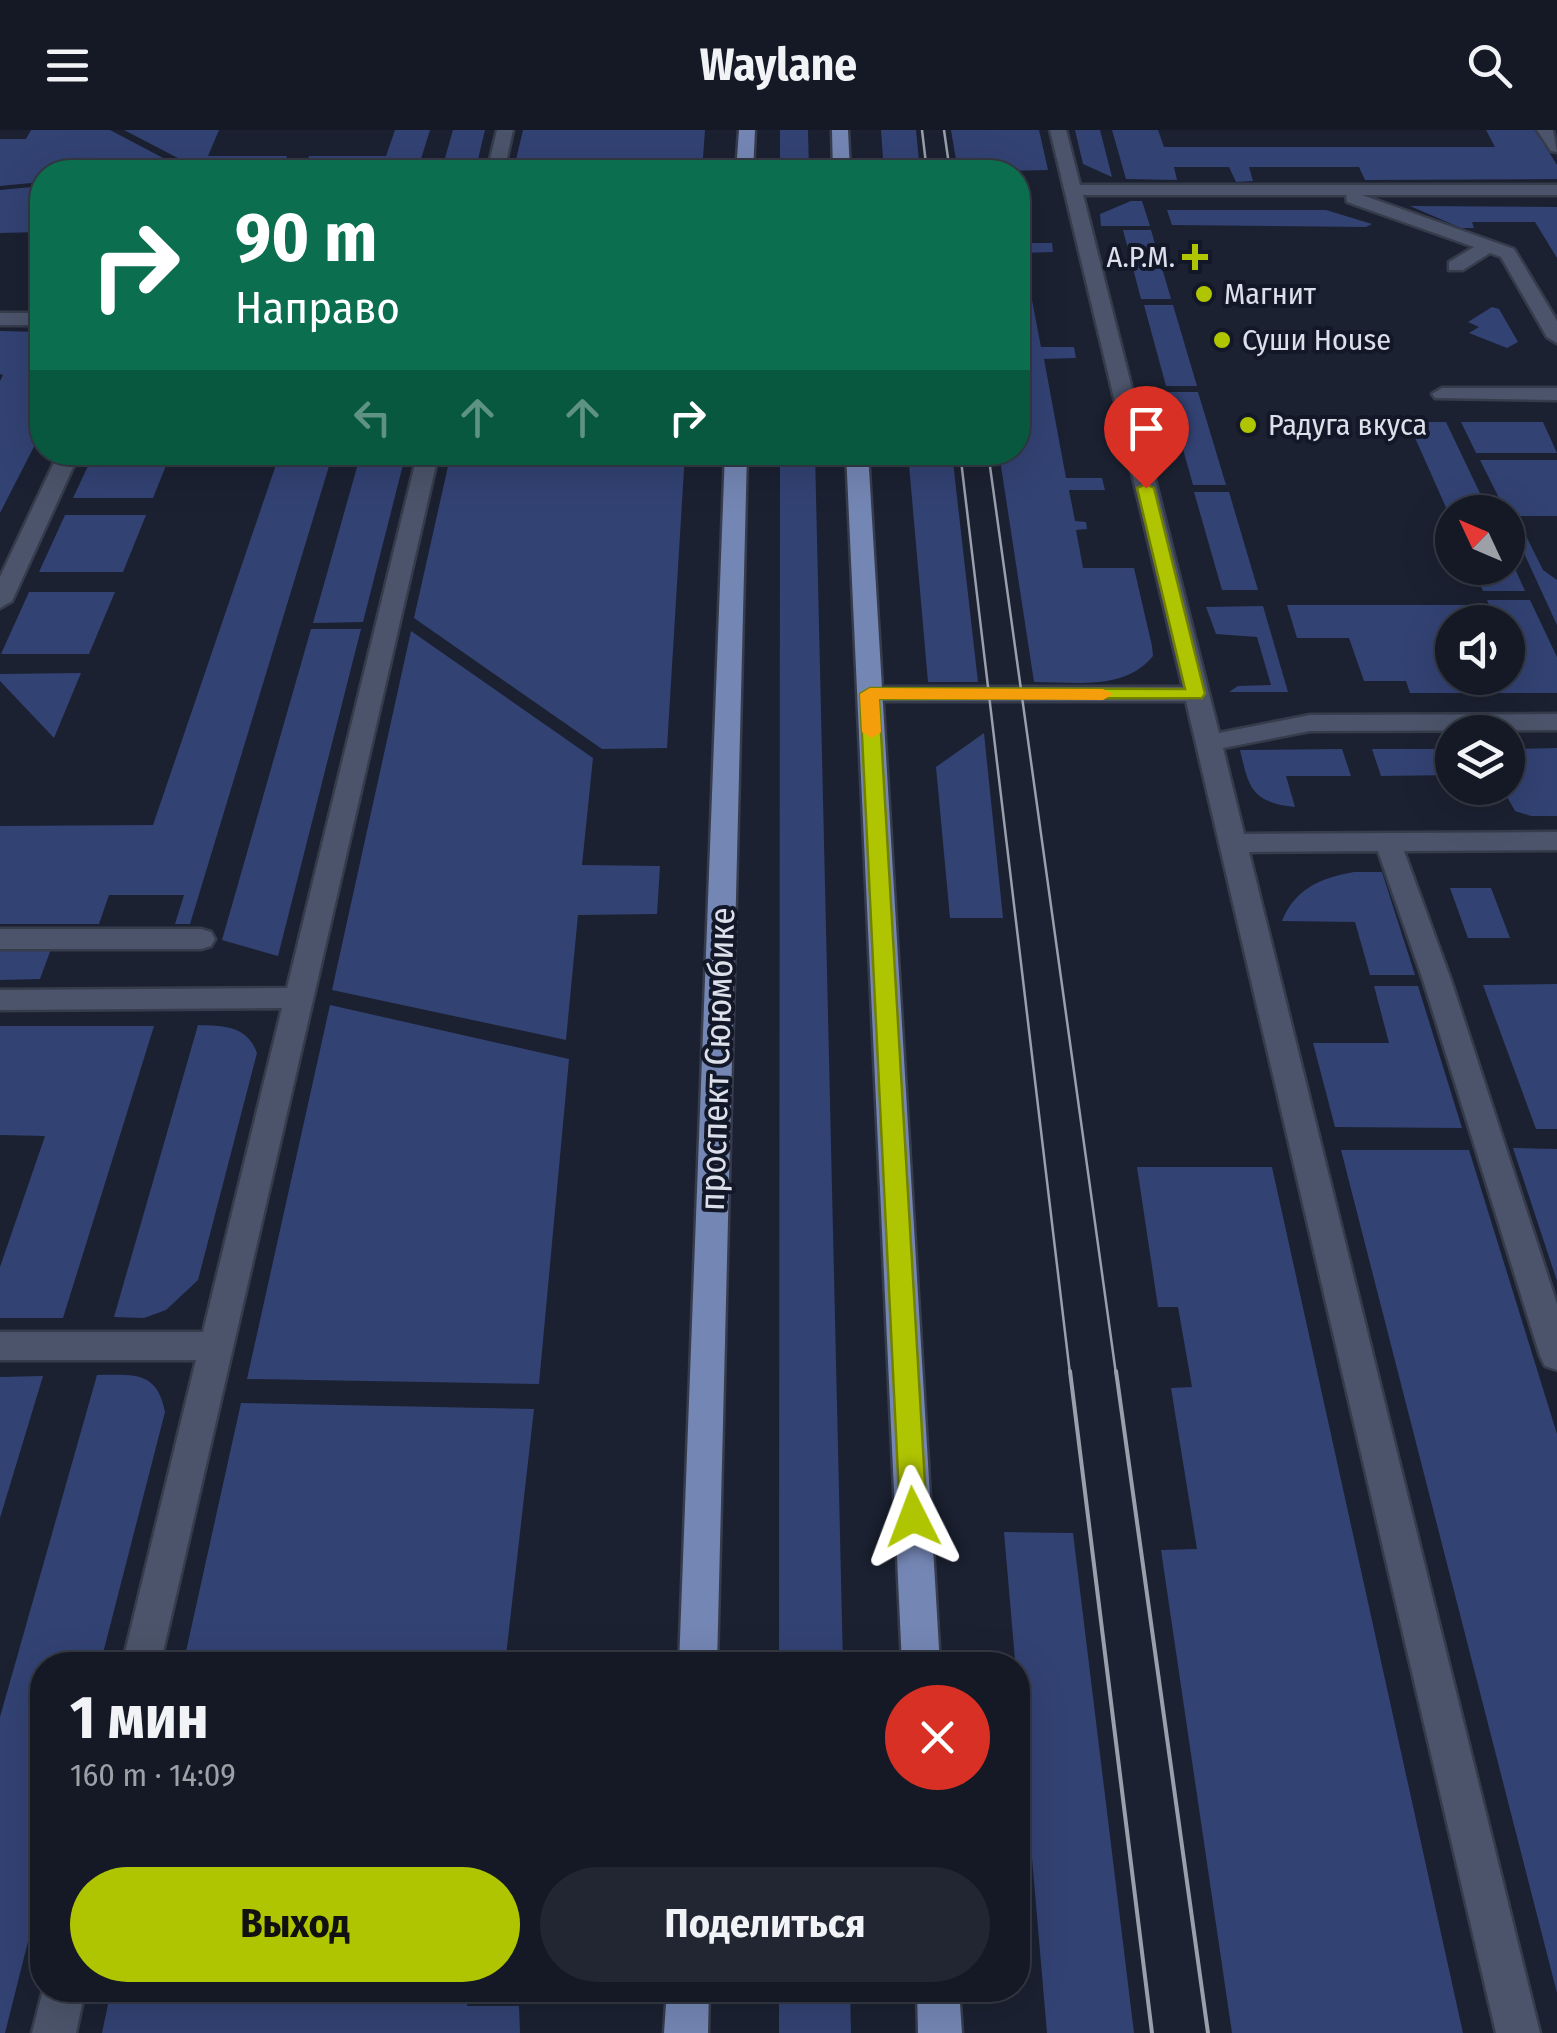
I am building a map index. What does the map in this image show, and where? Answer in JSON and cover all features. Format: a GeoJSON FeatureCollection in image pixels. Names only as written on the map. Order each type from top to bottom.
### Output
{"type":"FeatureCollection","features":[{"type":"Feature","properties":{"kind":"main road"},"geometry":{"type":"LineString","coordinates":[[745,160],[746,130]]}},
{"type":"Feature","properties":{"kind":"main road"},"geometry":{"type":"LineString","coordinates":[[840,130],[841,160]]}},
{"type":"Feature","properties":{"kind":"main road","name":"проспект Сююмбике"},"geometry":{"type":"LineString","coordinates":[[698,1652],[736,465]]}},
{"type":"Feature","properties":{"kind":"main road"},"geometry":{"type":"LineString","coordinates":[[858,465],[920,1652]]}},
{"type":"Feature","properties":{"kind":"main road"},"geometry":{"type":"LineString","coordinates":[[686,2033],[687,2002]]}},
{"type":"Feature","properties":{"kind":"main road"},"geometry":{"type":"LineString","coordinates":[[939,2002],[940,2033]]}},
{"type":"Feature","properties":{"kind":"street"},"geometry":{"type":"LineString","coordinates":[[498,160],[505,130]]}},
{"type":"Feature","properties":{"kind":"street"},"geometry":{"type":"LineString","coordinates":[[1058,130],[1518,2033]]}},
{"type":"Feature","properties":{"kind":"street"},"geometry":{"type":"LineString","coordinates":[[1545,130],[1557,147]]}},
{"type":"Feature","properties":{"kind":"street"},"geometry":{"type":"LineString","coordinates":[[1072,190],[1557,190]]}},
{"type":"Feature","properties":{"kind":"street"},"geometry":{"type":"LineString","coordinates":[[1330,190],[1508,252],[1557,337]]}},
{"type":"Feature","properties":{"kind":"street"},"geometry":{"type":"LineString","coordinates":[[1456,266],[1488,246]]}},
{"type":"Feature","properties":{"kind":"street"},"geometry":{"type":"LineString","coordinates":[[0,319],[30,319]]}},
{"type":"Feature","properties":{"kind":"street"},"geometry":{"type":"LineString","coordinates":[[1442,394],[1557,394]]}},
{"type":"Feature","properties":{"kind":"street"},"geometry":{"type":"LineString","coordinates":[[0,601],[64,465]]}},
{"type":"Feature","properties":{"kind":"street"},"geometry":{"type":"LineString","coordinates":[[144,1652],[426,465]]}},
{"type":"Feature","properties":{"kind":"street"},"geometry":{"type":"LineString","coordinates":[[870,694],[1196,694]]}},
{"type":"Feature","properties":{"kind":"street"},"geometry":{"type":"LineString","coordinates":[[1208,743],[1310,723],[1557,722]]}},
{"type":"Feature","properties":{"kind":"street"},"geometry":{"type":"LineString","coordinates":[[1232,842],[1557,842]]}},
{"type":"Feature","properties":{"kind":"street"},"geometry":{"type":"LineString","coordinates":[[1388,842],[1437,980],[1557,1356]]}},
{"type":"Feature","properties":{"kind":"street"},"geometry":{"type":"LineString","coordinates":[[0,939],[200,938]]}},
{"type":"Feature","properties":{"kind":"street"},"geometry":{"type":"LineString","coordinates":[[0,1000],[299,998]]}},
{"type":"Feature","properties":{"kind":"street"},"geometry":{"type":"LineString","coordinates":[[0,1346],[217,1346]]}},
{"type":"Feature","properties":{"kind":"street"},"geometry":{"type":"LineString","coordinates":[[54,2033],[61,2002]]}},
{"type":"Feature","properties":{"kind":"shaded area"},"geometry":{"type":"Polygon","coordinates":[[[31,130],[110,130],[167,160],[30,160],[30,183],[0,186],[0,139],[26,139],[31,130]]]}},
{"type":"Feature","properties":{"kind":"shaded area"},"geometry":{"type":"Polygon","coordinates":[[[124,130],[219,130],[208,156],[287,156],[286,160],[182,160],[124,130]]]}},
{"type":"Feature","properties":{"kind":"shaded area"},"geometry":{"type":"Polygon","coordinates":[[[395,130],[430,130],[421,160],[308,160],[309,156],[386,156],[395,130]]]}},
{"type":"Feature","properties":{"kind":"shaded area"},"geometry":{"type":"Polygon","coordinates":[[[453,130],[485,130],[478,160],[444,160],[453,130]]]}},
{"type":"Feature","properties":{"kind":"shaded area"},"geometry":{"type":"Polygon","coordinates":[[[523,130],[705,130],[703,160],[516,160],[523,130]]]}},
{"type":"Feature","properties":{"kind":"shaded area"},"geometry":{"type":"Polygon","coordinates":[[[780,130],[808,130],[809,160],[780,160],[780,130]]]}},
{"type":"Feature","properties":{"kind":"shaded area"},"geometry":{"type":"Polygon","coordinates":[[[881,130],[916,130],[919,160],[883,160],[881,130]]]}},
{"type":"Feature","properties":{"kind":"shaded area"},"geometry":{"type":"Polygon","coordinates":[[[951,130],[1039,130],[1048,170],[1030,170],[1030,160],[956,160],[951,130]]]}},
{"type":"Feature","properties":{"kind":"shaded area"},"geometry":{"type":"Polygon","coordinates":[[[1075,130],[1100,130],[1112,177],[1083,164],[1075,130]]]}},
{"type":"Feature","properties":{"kind":"shaded area"},"geometry":{"type":"Polygon","coordinates":[[[1112,130],[1158,130],[1164,147],[1495,147],[1486,130],[1535,130],[1557,165],[1557,179],[1365,180],[1359,167],[1249,167],[1253,181],[1236,182],[1229,167],[1174,167],[1177,180],[1126,179],[1112,130]]]}},
{"type":"Feature","properties":{"kind":"shaded area"},"geometry":{"type":"Polygon","coordinates":[[[30,187],[30,232],[0,233],[0,190],[30,187]]]}},
{"type":"Feature","properties":{"kind":"shaded area"},"geometry":{"type":"Polygon","coordinates":[[[1131,201],[1142,201],[1150,226],[1101,226],[1100,214],[1131,201]]]}},
{"type":"Feature","properties":{"kind":"shaded area"},"geometry":{"type":"Polygon","coordinates":[[[1410,206],[1557,207],[1557,258],[1535,222],[1472,222],[1474,228],[1461,228],[1410,206]]]}},
{"type":"Feature","properties":{"kind":"shaded area"},"geometry":{"type":"Polygon","coordinates":[[[1167,210],[1326,210],[1372,224],[1172,225],[1167,210]]]}},
{"type":"Feature","properties":{"kind":"shaded area"},"geometry":{"type":"Polygon","coordinates":[[[1123,230],[1151,230],[1171,299],[1141,299],[1123,230]]]}},
{"type":"Feature","properties":{"kind":"shaded area"},"geometry":{"type":"Polygon","coordinates":[[[1030,243],[1052,243],[1053,252],[1030,253],[1030,243]]]}},
{"type":"Feature","properties":{"kind":"shaded area"},"geometry":{"type":"Polygon","coordinates":[[[1030,290],[1041,347],[1074,347],[1076,358],[1044,359],[1066,478],[1102,478],[1105,490],[1069,490],[1075,521],[1086,522],[1087,529],[1076,530],[1083,568],[1134,568],[1153,656],[1128,675],[1114,680],[1034,682],[1001,465],[1030,465],[1030,290]]]}},
{"type":"Feature","properties":{"kind":"shaded area"},"geometry":{"type":"Polygon","coordinates":[[[1144,305],[1173,305],[1197,386],[1166,386],[1144,305]]]}},
{"type":"Feature","properties":{"kind":"shaded area"},"geometry":{"type":"Polygon","coordinates":[[[1492,307],[1499,309],[1518,342],[1507,348],[1469,333],[1479,327],[1468,322],[1492,307]]]}},
{"type":"Feature","properties":{"kind":"shaded area"},"geometry":{"type":"Polygon","coordinates":[[[0,331],[30,332],[30,454],[0,513],[3,375],[0,331]]]}},
{"type":"Feature","properties":{"kind":"shaded area"},"geometry":{"type":"Polygon","coordinates":[[[1167,392],[1198,392],[1226,485],[1193,485],[1167,392]]]}},
{"type":"Feature","properties":{"kind":"shaded area"},"geometry":{"type":"Polygon","coordinates":[[[1408,422],[1446,422],[1481,495],[1440,495],[1408,422]]]}},
{"type":"Feature","properties":{"kind":"shaded area"},"geometry":{"type":"Polygon","coordinates":[[[1461,422],[1543,422],[1557,453],[1476,453],[1461,422]]]}},
{"type":"Feature","properties":{"kind":"shaded area"},"geometry":{"type":"Polygon","coordinates":[[[1480,460],[1557,460],[1557,516],[1525,516],[1525,495],[1498,495],[1480,460]]]}},
{"type":"Feature","properties":{"kind":"shaded area"},"geometry":{"type":"Polygon","coordinates":[[[88,465],[166,465],[153,498],[73,498],[88,465]]]}},
{"type":"Feature","properties":{"kind":"shaded area"},"geometry":{"type":"Polygon","coordinates":[[[276,465],[329,465],[190,924],[175,924],[184,895],[109,895],[99,924],[0,924],[0,826],[153,825],[276,465]]]}},
{"type":"Feature","properties":{"kind":"shaded area"},"geometry":{"type":"Polygon","coordinates":[[[358,465],[403,465],[363,622],[313,623],[358,465]]]}},
{"type":"Feature","properties":{"kind":"shaded area"},"geometry":{"type":"Polygon","coordinates":[[[448,465],[684,465],[667,748],[602,749],[414,618],[448,465]]]}},
{"type":"Feature","properties":{"kind":"shaded area"},"geometry":{"type":"Polygon","coordinates":[[[780,465],[815,465],[843,1652],[779,1652],[780,465]]]}},
{"type":"Feature","properties":{"kind":"shaded area"},"geometry":{"type":"Polygon","coordinates":[[[909,465],[953,465],[978,682],[928,682],[909,465]]]}},
{"type":"Feature","properties":{"kind":"shaded area"},"geometry":{"type":"Polygon","coordinates":[[[1194,492],[1229,492],[1258,590],[1222,590],[1194,492]]]}},
{"type":"Feature","properties":{"kind":"shaded area"},"geometry":{"type":"Polygon","coordinates":[[[65,515],[146,515],[123,572],[39,572],[65,515]]]}},
{"type":"Feature","properties":{"kind":"shaded area"},"geometry":{"type":"Polygon","coordinates":[[[1525,534],[1543,570],[1557,580],[1557,625],[1525,555],[1525,534]]]}},
{"type":"Feature","properties":{"kind":"shaded area"},"geometry":{"type":"Polygon","coordinates":[[[1480,585],[1522,585],[1525,591],[1483,591],[1480,585]]]}},
{"type":"Feature","properties":{"kind":"shaded area"},"geometry":{"type":"Polygon","coordinates":[[[29,592],[115,592],[89,654],[1,654],[29,592]]]}},
{"type":"Feature","properties":{"kind":"shaded area"},"geometry":{"type":"Polygon","coordinates":[[[1487,600],[1530,600],[1557,657],[1557,693],[1525,693],[1525,605],[1489,605],[1487,600]]]}},
{"type":"Feature","properties":{"kind":"shaded area"},"geometry":{"type":"Polygon","coordinates":[[[1287,605],[1435,605],[1435,693],[1410,693],[1406,681],[1364,681],[1349,638],[1297,638],[1287,605]]]}},
{"type":"Feature","properties":{"kind":"shaded area"},"geometry":{"type":"Polygon","coordinates":[[[1263,606],[1288,692],[1229,692],[1238,686],[1271,685],[1257,637],[1216,634],[1206,607],[1263,606]]]}},
{"type":"Feature","properties":{"kind":"shaded area"},"geometry":{"type":"Polygon","coordinates":[[[311,629],[361,629],[278,956],[222,940],[311,629]]]}},
{"type":"Feature","properties":{"kind":"shaded area"},"geometry":{"type":"Polygon","coordinates":[[[411,631],[593,758],[582,865],[660,866],[657,914],[578,915],[566,1040],[332,990],[411,631]]]}},
{"type":"Feature","properties":{"kind":"shaded area"},"geometry":{"type":"Polygon","coordinates":[[[81,673],[54,738],[0,681],[0,674],[81,673]]]}},
{"type":"Feature","properties":{"kind":"shaded area"},"geometry":{"type":"Polygon","coordinates":[[[984,733],[1003,918],[950,918],[936,767],[984,733]]]}},
{"type":"Feature","properties":{"kind":"shaded area"},"geometry":{"type":"Polygon","coordinates":[[[1557,748],[1557,816],[1531,816],[1515,811],[1512,805],[1525,805],[1525,749],[1557,748]]]}},
{"type":"Feature","properties":{"kind":"shaded area"},"geometry":{"type":"Polygon","coordinates":[[[1342,749],[1351,776],[1286,776],[1295,807],[1270,801],[1255,791],[1240,750],[1342,749]]]}},
{"type":"Feature","properties":{"kind":"shaded area"},"geometry":{"type":"Polygon","coordinates":[[[1372,749],[1435,749],[1435,775],[1381,776],[1372,749]]]}},
{"type":"Feature","properties":{"kind":"shaded area"},"geometry":{"type":"Polygon","coordinates":[[[1354,872],[1382,872],[1415,975],[1370,975],[1355,922],[1282,921],[1294,901],[1310,887],[1354,872]]]}},
{"type":"Feature","properties":{"kind":"shaded area"},"geometry":{"type":"Polygon","coordinates":[[[1450,888],[1491,888],[1510,938],[1468,938],[1450,888]]]}},
{"type":"Feature","properties":{"kind":"shaded area"},"geometry":{"type":"Polygon","coordinates":[[[0,949],[51,949],[40,979],[0,980],[0,949]]]}},
{"type":"Feature","properties":{"kind":"shaded area"},"geometry":{"type":"Polygon","coordinates":[[[1557,984],[1557,1129],[1536,1129],[1483,985],[1557,984]]]}},
{"type":"Feature","properties":{"kind":"shaded area"},"geometry":{"type":"Polygon","coordinates":[[[1374,986],[1418,986],[1462,1128],[1335,1127],[1313,1043],[1389,1043],[1374,986]]]}},
{"type":"Feature","properties":{"kind":"shaded area"},"geometry":{"type":"Polygon","coordinates":[[[330,1005],[569,1059],[539,1384],[247,1379],[330,1005]]]}},
{"type":"Feature","properties":{"kind":"shaded area"},"geometry":{"type":"Polygon","coordinates":[[[198,1025],[241,1032],[257,1053],[198,1280],[166,1310],[144,1318],[114,1317],[198,1025]]]}},
{"type":"Feature","properties":{"kind":"shaded area"},"geometry":{"type":"Polygon","coordinates":[[[0,1026],[154,1026],[63,1318],[0,1318],[0,1267],[45,1136],[0,1135],[0,1026]]]}},
{"type":"Feature","properties":{"kind":"shaded area"},"geometry":{"type":"Polygon","coordinates":[[[1513,1148],[1557,1149],[1557,1281],[1513,1148]]]}},
{"type":"Feature","properties":{"kind":"shaded area"},"geometry":{"type":"Polygon","coordinates":[[[1341,1150],[1469,1150],[1557,1434],[1557,1993],[1341,1150]]]}},
{"type":"Feature","properties":{"kind":"shaded area"},"geometry":{"type":"Polygon","coordinates":[[[1137,1167],[1272,1167],[1463,2033],[1232,2033],[1161,1550],[1197,1549],[1171,1388],[1192,1387],[1178,1307],[1158,1307],[1137,1167]]]}},
{"type":"Feature","properties":{"kind":"shaded area"},"geometry":{"type":"Polygon","coordinates":[[[97,1375],[142,1378],[156,1388],[165,1412],[103,1652],[30,1652],[30,1934],[5,2033],[0,2033],[0,1717],[97,1375]]]}},
{"type":"Feature","properties":{"kind":"shaded area"},"geometry":{"type":"Polygon","coordinates":[[[43,1376],[0,1518],[0,1377],[43,1376]]]}},
{"type":"Feature","properties":{"kind":"shaded area"},"geometry":{"type":"Polygon","coordinates":[[[241,1403],[534,1409],[506,1652],[186,1652],[241,1403]]]}},
{"type":"Feature","properties":{"kind":"shaded area"},"geometry":{"type":"Polygon","coordinates":[[[1004,1532],[1073,1533],[1134,2033],[1047,2033],[1030,1835],[1030,1652],[1014,1652],[1004,1532]]]}},
{"type":"Feature","properties":{"kind":"shaded area"},"geometry":{"type":"Polygon","coordinates":[[[108,2002],[467,2002],[467,2006],[519,2006],[520,2033],[102,2033],[108,2002]]]}},
{"type":"Feature","properties":{"kind":"shaded area"},"geometry":{"type":"Polygon","coordinates":[[[779,2002],[850,2002],[851,2033],[779,2033],[779,2002]]]}},
{"type":"Feature","properties":{"kind":"tram line"},"geometry":{"type":"LineString","coordinates":[[922,130],[926,160]]}},
{"type":"Feature","properties":{"kind":"tram line"},"geometry":{"type":"LineString","coordinates":[[944,130],[948,160]]}},
{"type":"Feature","properties":{"kind":"tram line"},"geometry":{"type":"LineString","coordinates":[[962,465],[1070,1374]]}},
{"type":"Feature","properties":{"kind":"tram line"},"geometry":{"type":"LineString","coordinates":[[990,465],[1116,1374]]}},
{"type":"Feature","properties":{"kind":"tram line"},"geometry":{"type":"LineString","coordinates":[[1070,1371],[1152,2033]]}},
{"type":"Feature","properties":{"kind":"tram line"},"geometry":{"type":"LineString","coordinates":[[1116,1371],[1208,2033]]}},
{"type":"Feature","properties":{"kind":"slow traffic"},"geometry":{"type":"LineString","coordinates":[[872,732],[870,694],[1103,694]]}},
{"type":"Feature","properties":{"kind":"place","name":"А.Р.М."},"geometry":{"type":"Point","coordinates":[1195,257]}},
{"type":"Feature","properties":{"kind":"place","name":"Магнит"},"geometry":{"type":"Point","coordinates":[1204,294]}},
{"type":"Feature","properties":{"kind":"place","name":"Суши House"},"geometry":{"type":"Point","coordinates":[1222,340]}},
{"type":"Feature","properties":{"kind":"place","name":"Радуга вкуса"},"geometry":{"type":"Point","coordinates":[1248,425]}},
{"type":"Feature","properties":{"kind":"route"},"geometry":{"type":"LineString","coordinates":[[913,1517],[870,694],[1196,694],[1146,488]]}}]}
